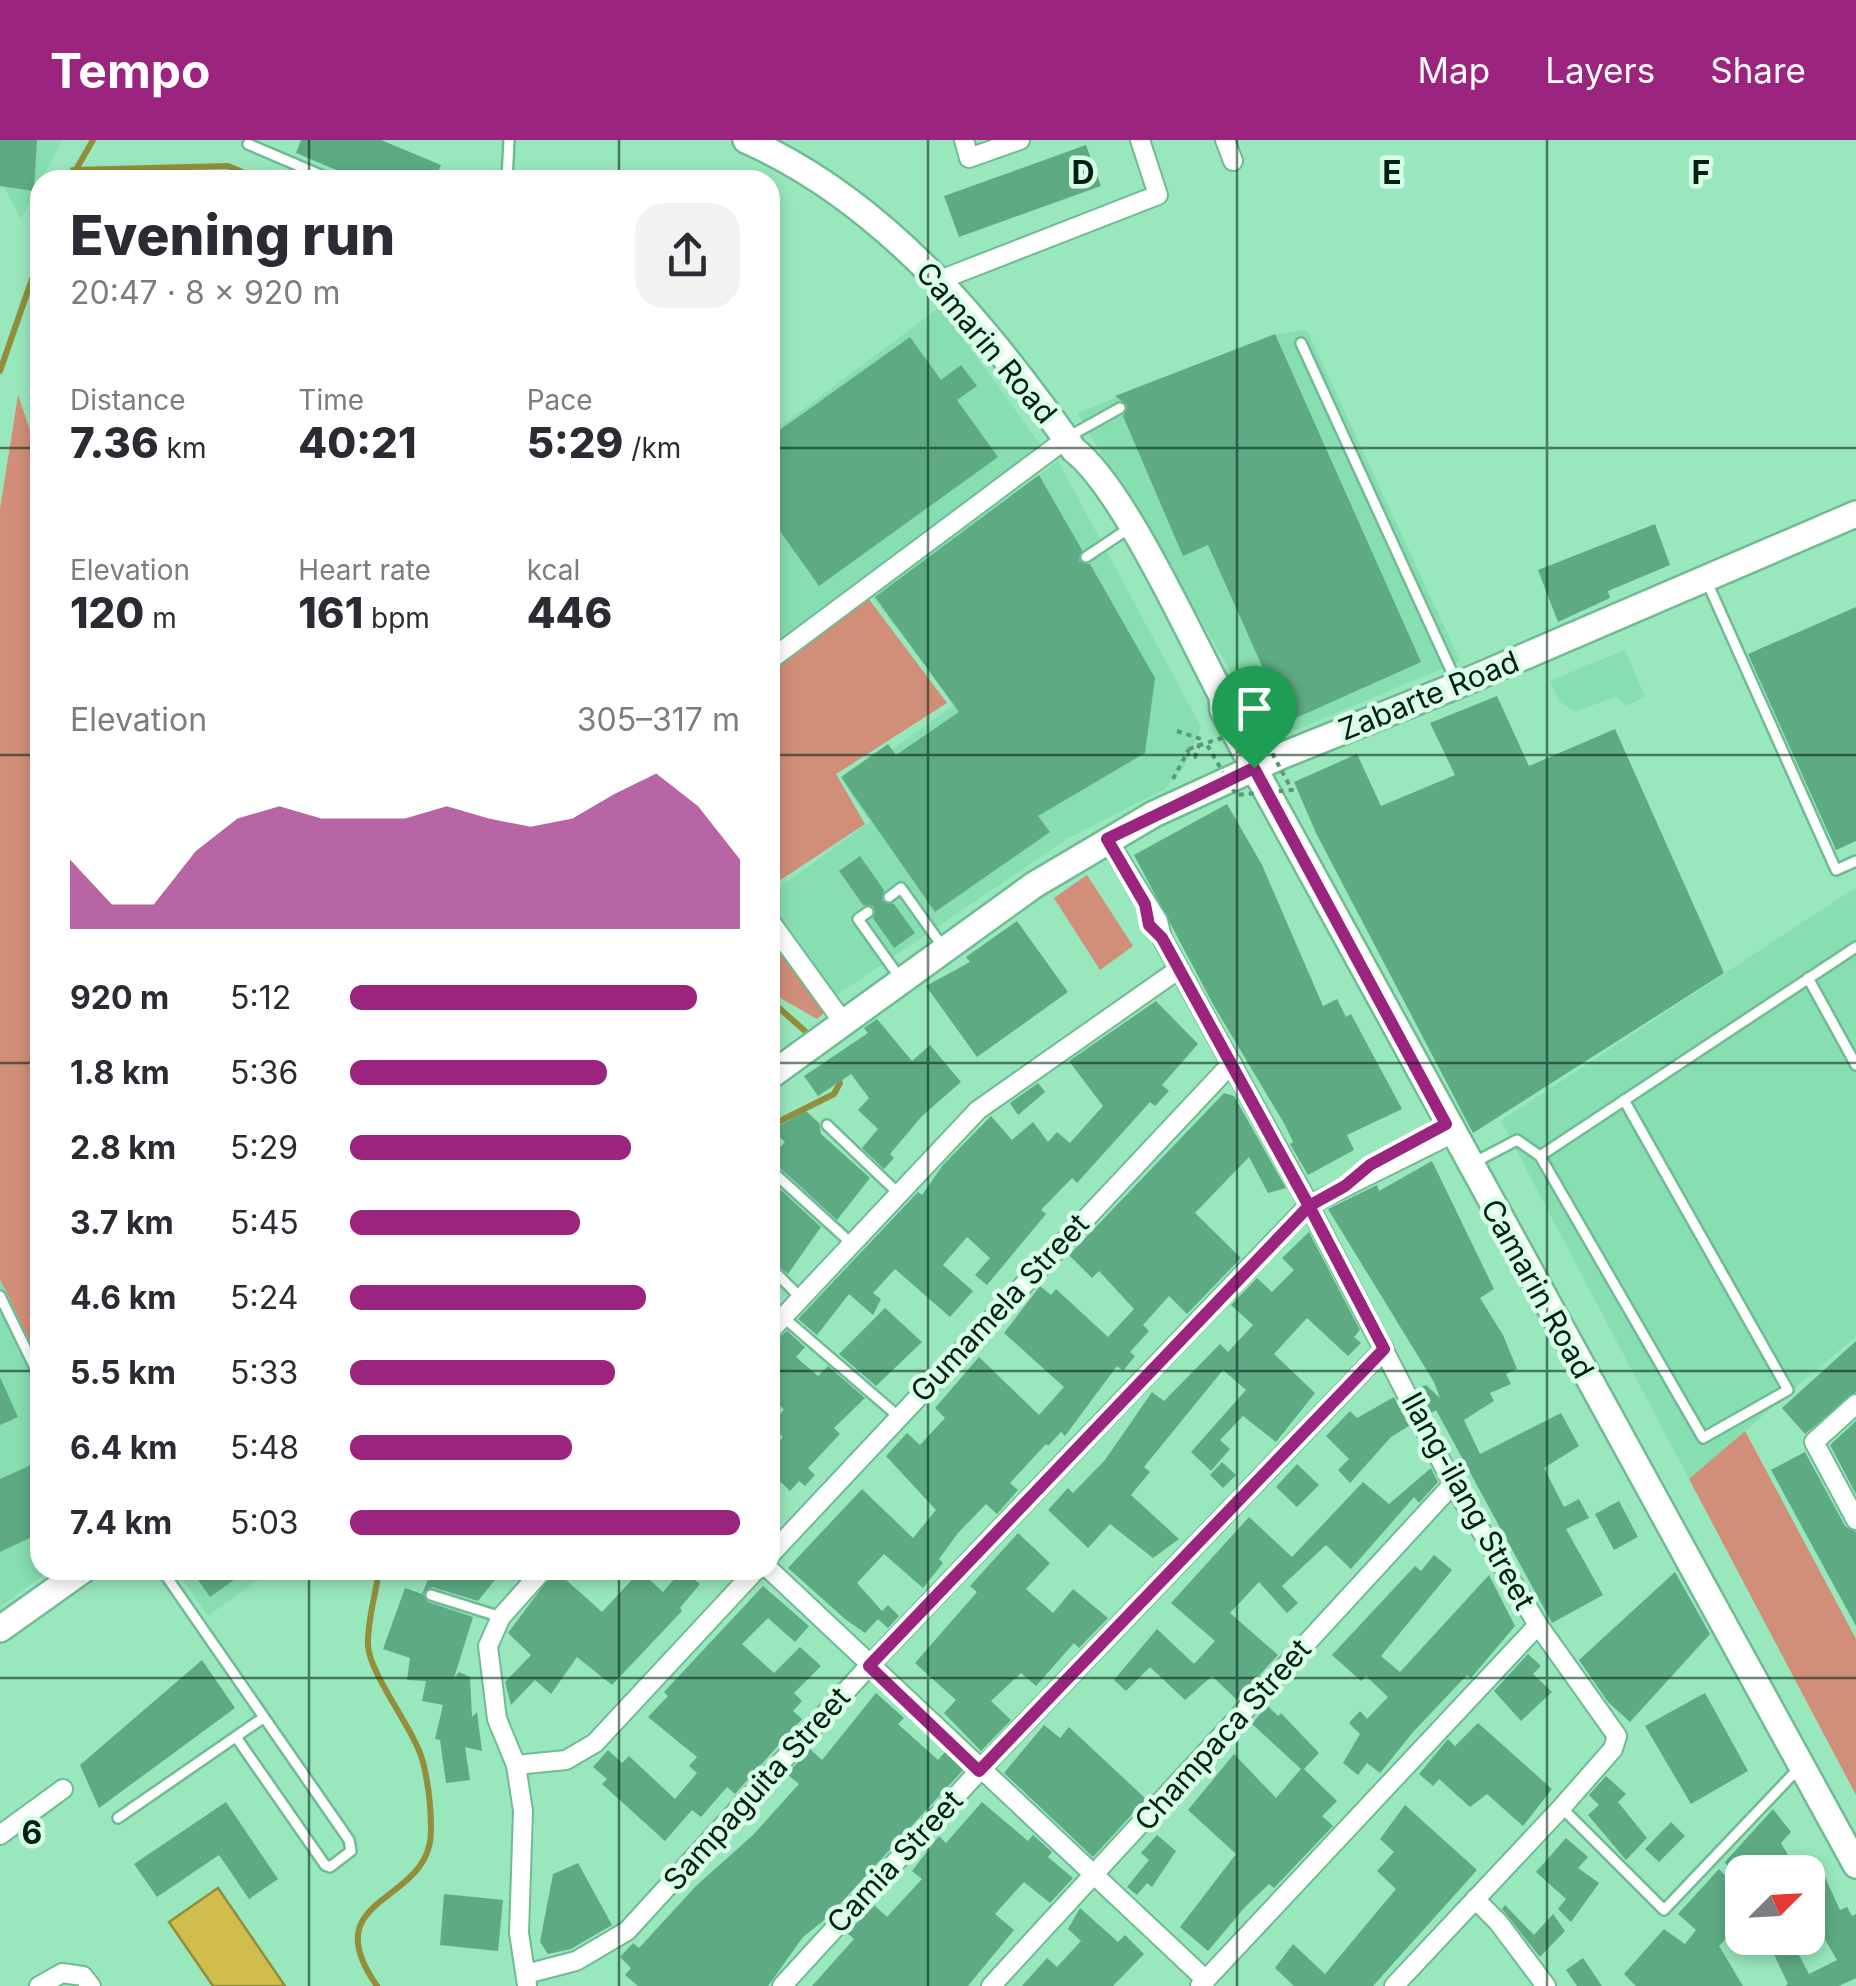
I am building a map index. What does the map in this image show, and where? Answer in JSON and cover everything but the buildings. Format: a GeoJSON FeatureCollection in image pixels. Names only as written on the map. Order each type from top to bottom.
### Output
{"type":"FeatureCollection","features":[{"type":"Feature","properties":{"kind":"main road","name":"Camarin Road"},"geometry":{"type":"LineString","coordinates":[[746,140],[835,190],[940,280],[1070,444],[1088,461],[1131,527],[1222,696],[1224,710],[1254,768],[1449,1129],[1856,1866]]}},
{"type":"Feature","properties":{"kind":"main road","name":"Camarin Road"},"geometry":{"type":"LineString","coordinates":[[1070,444],[1080,468],[1122,533],[1214,701],[1224,710]]}},
{"type":"Feature","properties":{"kind":"main road","name":"Zabarte Road"},"geometry":{"type":"LineString","coordinates":[[780,1069],[1107,839],[1254,768],[1458,686],[1856,514]]}},
{"type":"Feature","properties":{"kind":"main road"},"geometry":{"type":"LineString","coordinates":[[0,1630],[70,1580]]}},
{"type":"Feature","properties":{"kind":"street"},"geometry":{"type":"LineString","coordinates":[[964,140],[970,158],[1020,140]]}},
{"type":"Feature","properties":{"kind":"street"},"geometry":{"type":"LineString","coordinates":[[940,280],[1158,195],[1140,140]]}},
{"type":"Feature","properties":{"kind":"street"},"geometry":{"type":"LineString","coordinates":[[1225,140],[1233,161]]}},
{"type":"Feature","properties":{"kind":"street"},"geometry":{"type":"LineString","coordinates":[[780,653],[1070,444]]}},
{"type":"Feature","properties":{"kind":"street","name":"Ilang-ilang Street"},"geometry":{"type":"LineString","coordinates":[[1107,839],[1158,921],[1162,938],[1309,1206],[1454,1484],[1538,1625],[1617,1736],[1613,1749],[1562,1807]]}},
{"type":"Feature","properties":{"kind":"street"},"geometry":{"type":"LineString","coordinates":[[780,934],[843,1022]]}},
{"type":"Feature","properties":{"kind":"street"},"geometry":{"type":"LineString","coordinates":[[780,1320],[978,1110],[1179,969]]}},
{"type":"Feature","properties":{"kind":"street","name":"Gumamela Street"},"geometry":{"type":"LineString","coordinates":[[780,1544],[1232,1063]]}},
{"type":"Feature","properties":{"kind":"street","name":"Sampaguita Street"},"geometry":{"type":"LineString","coordinates":[[526,1980],[576,1962],[627,1931],[869,1666],[1309,1206],[1345,1186],[1370,1165],[1449,1129]]}},
{"type":"Feature","properties":{"kind":"street","name":"Camia Street"},"geometry":{"type":"LineString","coordinates":[[782,1986],[979,1771],[1384,1349]]}},
{"type":"Feature","properties":{"kind":"street"},"geometry":{"type":"LineString","coordinates":[[1856,1404],[1814,1442],[1856,1520]]}},
{"type":"Feature","properties":{"kind":"street","name":"Champaca Street"},"geometry":{"type":"LineString","coordinates":[[991,1986],[1454,1484]]}},
{"type":"Feature","properties":{"kind":"street"},"geometry":{"type":"LineString","coordinates":[[526,1580],[501,1617],[488,1646],[497,1719],[516,1765],[524,1810],[519,1932],[526,1980]]}},
{"type":"Feature","properties":{"kind":"street"},"geometry":{"type":"LineString","coordinates":[[516,1765],[566,1760],[595,1743],[747,1580]]}},
{"type":"Feature","properties":{"kind":"street"},"geometry":{"type":"LineString","coordinates":[[780,1580],[1203,1983],[1538,1625]]}},
{"type":"Feature","properties":{"kind":"street"},"geometry":{"type":"LineString","coordinates":[[0,1834],[63,1790]]}},
{"type":"Feature","properties":{"kind":"street"},"geometry":{"type":"LineString","coordinates":[[1394,1986],[1562,1807]]}},
{"type":"Feature","properties":{"kind":"street"},"geometry":{"type":"LineString","coordinates":[[1475,1899],[1498,1922],[1546,1986]]}},
{"type":"Feature","properties":{"kind":"street"},"geometry":{"type":"LineString","coordinates":[[39,1986],[62,1973],[83,1976],[91,1986]]}},
{"type":"Feature","properties":{"kind":"lane"},"geometry":{"type":"LineString","coordinates":[[507,170],[508,140]]}},
{"type":"Feature","properties":{"kind":"lane"},"geometry":{"type":"LineString","coordinates":[[248,144],[309,170]]}},
{"type":"Feature","properties":{"kind":"lane"},"geometry":{"type":"LineString","coordinates":[[1302,342],[1458,686]]}},
{"type":"Feature","properties":{"kind":"lane"},"geometry":{"type":"LineString","coordinates":[[1070,444],[1120,408]]}},
{"type":"Feature","properties":{"kind":"lane"},"geometry":{"type":"LineString","coordinates":[[1086,557],[1122,533]]}},
{"type":"Feature","properties":{"kind":"lane"},"geometry":{"type":"LineString","coordinates":[[1706,579],[1836,870],[1856,861]]}},
{"type":"Feature","properties":{"kind":"lane"},"geometry":{"type":"LineString","coordinates":[[888,897],[901,888],[944,950]]}},
{"type":"Feature","properties":{"kind":"lane"},"geometry":{"type":"LineString","coordinates":[[868,912],[858,919],[902,980]]}},
{"type":"Feature","properties":{"kind":"lane"},"geometry":{"type":"LineString","coordinates":[[1540,1156],[1856,947]]}},
{"type":"Feature","properties":{"kind":"lane"},"geometry":{"type":"LineString","coordinates":[[1808,978],[1856,1065]]}},
{"type":"Feature","properties":{"kind":"lane"},"geometry":{"type":"LineString","coordinates":[[1470,1165],[1517,1140],[1540,1156],[1702,1438],[1788,1390],[1624,1100]]}},
{"type":"Feature","properties":{"kind":"lane"},"geometry":{"type":"LineString","coordinates":[[827,1125],[898,1193]]}},
{"type":"Feature","properties":{"kind":"lane"},"geometry":{"type":"LineString","coordinates":[[780,1178],[851,1243]]}},
{"type":"Feature","properties":{"kind":"lane"},"geometry":{"type":"LineString","coordinates":[[780,1277],[801,1297]]}},
{"type":"Feature","properties":{"kind":"lane"},"geometry":{"type":"LineString","coordinates":[[0,1296],[30,1358]]}},
{"type":"Feature","properties":{"kind":"lane"},"geometry":{"type":"LineString","coordinates":[[780,1327],[898,1416]]}},
{"type":"Feature","properties":{"kind":"lane"},"geometry":{"type":"LineString","coordinates":[[169,1580],[349,1840],[351,1851],[330,1867],[236,1737]]}},
{"type":"Feature","properties":{"kind":"lane"},"geometry":{"type":"LineString","coordinates":[[431,1595],[501,1617]]}},
{"type":"Feature","properties":{"kind":"lane"},"geometry":{"type":"LineString","coordinates":[[118,1818],[263,1718]]}},
{"type":"Feature","properties":{"kind":"lane"},"geometry":{"type":"LineString","coordinates":[[1562,1807],[1664,1910],[1800,1767]]}},
{"type":"Feature","properties":{"kind":"path"},"geometry":{"type":"LineString","coordinates":[[1171,783],[1187,754],[1206,743],[1258,727],[1292,790],[1236,796],[1206,743]]}},
{"type":"Feature","properties":{"kind":"path"},"geometry":{"type":"LineString","coordinates":[[1177,731],[1202,739],[1195,757],[1187,754]]}},
{"type":"Feature","properties":{"kind":"shaded area"},"geometry":{"type":"Polygon","coordinates":[[[0,140],[62,140],[46,170],[30,170],[30,202],[21,219],[0,179],[0,140]]]}},
{"type":"Feature","properties":{"kind":"shaded area"},"geometry":{"type":"Polygon","coordinates":[[[940,307],[1043,448],[780,644],[780,427],[940,307]]]}},
{"type":"Feature","properties":{"kind":"shaded area"},"geometry":{"type":"Polygon","coordinates":[[[1307,330],[1460,661],[1272,740],[1077,413],[1275,334],[1307,330]]]}},
{"type":"Feature","properties":{"kind":"shaded area"},"geometry":{"type":"Polygon","coordinates":[[[18,395],[30,430],[30,1342],[0,1279],[0,509],[18,395]]]}},
{"type":"Feature","properties":{"kind":"shaded area"},"geometry":{"type":"Polygon","coordinates":[[[1058,461],[1201,727],[1185,766],[1163,790],[1067,839],[837,995],[780,916],[780,887],[870,822],[844,783],[957,703],[871,596],[1058,461]]]}},
{"type":"Feature","properties":{"kind":"shaded area"},"geometry":{"type":"Polygon","coordinates":[[[859,586],[947,703],[836,774],[865,824],[780,880],[780,644],[859,586]]]}},
{"type":"Feature","properties":{"kind":"shaded area"},"geometry":{"type":"Polygon","coordinates":[[[1625,650],[1645,697],[1626,706],[1617,696],[1575,712],[1559,701],[1550,681],[1625,650]]]}},
{"type":"Feature","properties":{"kind":"shaded area"},"geometry":{"type":"Polygon","coordinates":[[[1087,875],[1133,946],[1100,970],[1054,898],[1087,875]]]}},
{"type":"Feature","properties":{"kind":"shaded area"},"geometry":{"type":"Polygon","coordinates":[[[1856,887],[1856,1336],[1689,1479],[1501,1121],[1856,887]]]}},
{"type":"Feature","properties":{"kind":"shaded area"},"geometry":{"type":"Polygon","coordinates":[[[780,921],[837,1002],[817,1019],[780,998],[780,921]]]}},
{"type":"Feature","properties":{"kind":"shaded area"},"geometry":{"type":"Polygon","coordinates":[[[0,1279],[30,1342],[30,1580],[37,1580],[0,1607],[0,1279]]]}},
{"type":"Feature","properties":{"kind":"shaded area"},"geometry":{"type":"Polygon","coordinates":[[[1745,1431],[1856,1639],[1856,1795],[1689,1479],[1745,1431]]]}},
{"type":"Feature","properties":{"kind":"shaded area"},"geometry":{"type":"Polygon","coordinates":[[[183,1580],[257,1580],[208,1616],[183,1580]]]}},
{"type":"Feature","properties":{"kind":"shaded area"},"geometry":{"type":"Polygon","coordinates":[[[218,1888],[285,1986],[213,1986],[169,1922],[218,1888]]]}},
{"type":"Feature","properties":{"kind":"waterway"},"geometry":{"type":"LineString","coordinates":[[76,170],[93,140]]}},
{"type":"Feature","properties":{"kind":"waterway"},"geometry":{"type":"LineString","coordinates":[[73,170],[228,166],[237,170]]}},
{"type":"Feature","properties":{"kind":"waterway"},"geometry":{"type":"LineString","coordinates":[[0,371],[30,285]]}},
{"type":"Feature","properties":{"kind":"waterway"},"geometry":{"type":"LineString","coordinates":[[780,1009],[805,1031]]}},
{"type":"Feature","properties":{"kind":"waterway"},"geometry":{"type":"LineString","coordinates":[[780,1121],[834,1094],[840,1083],[836,1075]]}},
{"type":"Feature","properties":{"kind":"waterway"},"geometry":{"type":"LineString","coordinates":[[377,1580],[369,1627],[370,1657],[423,1762],[431,1830],[426,1855],[414,1873],[366,1916],[358,1933],[361,1956],[377,1986]]}},
{"type":"Feature","properties":{"kind":"route"},"geometry":{"type":"LineString","coordinates":[[1254,768],[1107,839],[1145,904],[1149,925],[1162,938],[1309,1206],[869,1666],[979,1771],[1384,1349],[1309,1206],[1345,1186],[1370,1165],[1446,1124],[1254,768]]}}]}
